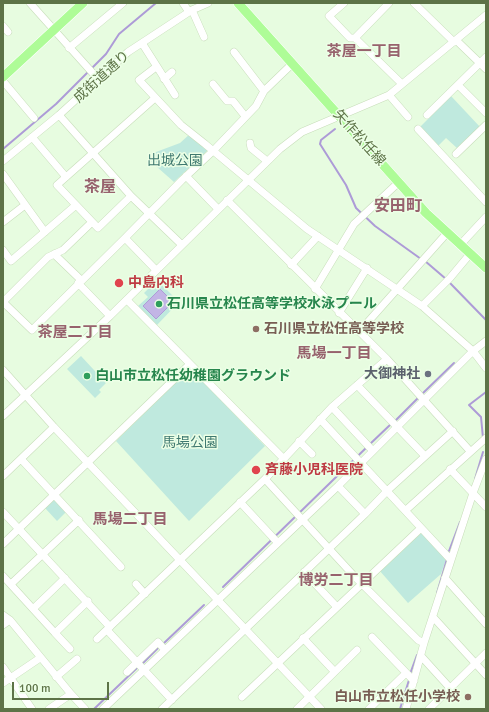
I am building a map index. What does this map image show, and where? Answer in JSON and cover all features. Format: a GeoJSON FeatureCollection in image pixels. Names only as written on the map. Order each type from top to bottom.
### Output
{"type":"FeatureCollection","features":[{"type":"Feature","properties":{"kind":"main road"},"geometry":{"type":"LineString","coordinates":[[3,77],[83,3]]}},
{"type":"Feature","properties":{"kind":"main road","name":"矢作松任線"},"geometry":{"type":"LineString","coordinates":[[238,3],[426,213],[486,268]]}},
{"type":"Feature","properties":{"kind":"street"},"geometry":{"type":"LineString","coordinates":[[30,3],[53,31],[98,79]]}},
{"type":"Feature","properties":{"kind":"street"},"geometry":{"type":"LineString","coordinates":[[69,48],[123,3]]}},
{"type":"Feature","properties":{"kind":"street"},"geometry":{"type":"LineString","coordinates":[[183,3],[190,11],[204,37]]}},
{"type":"Feature","properties":{"kind":"street","name":"成街道通り"},"geometry":{"type":"LineString","coordinates":[[3,161],[60,115],[98,79],[142,43],[190,11],[208,3]]}},
{"type":"Feature","properties":{"kind":"street"},"geometry":{"type":"LineString","coordinates":[[355,38],[389,3]]}},
{"type":"Feature","properties":{"kind":"street"},"geometry":{"type":"LineString","coordinates":[[414,3],[486,69]]}},
{"type":"Feature","properties":{"kind":"street"},"geometry":{"type":"LineString","coordinates":[[340,4],[329,16],[350,38],[355,38],[402,84]]}},
{"type":"Feature","properties":{"kind":"street"},"geometry":{"type":"LineString","coordinates":[[3,416],[127,300],[247,180],[302,132],[389,95],[486,15]]}},
{"type":"Feature","properties":{"kind":"street"},"geometry":{"type":"LineString","coordinates":[[3,26],[8,32]]}},
{"type":"Feature","properties":{"kind":"street"},"geometry":{"type":"LineString","coordinates":[[142,43],[175,95]]}},
{"type":"Feature","properties":{"kind":"street"},"geometry":{"type":"LineString","coordinates":[[234,52],[264,91]]}},
{"type":"Feature","properties":{"kind":"street"},"geometry":{"type":"LineString","coordinates":[[427,116],[486,57]]}},
{"type":"Feature","properties":{"kind":"street"},"geometry":{"type":"LineString","coordinates":[[92,222],[63,250],[48,257],[3,302],[32,330],[126,238],[149,212],[213,151],[256,106],[264,91],[292,64]]}},
{"type":"Feature","properties":{"kind":"street"},"geometry":{"type":"LineString","coordinates":[[156,67],[140,80],[181,125],[318,236],[399,289],[422,306],[474,351],[486,368]]}},
{"type":"Feature","properties":{"kind":"street"},"geometry":{"type":"LineString","coordinates":[[164,79],[172,72]]}},
{"type":"Feature","properties":{"kind":"street"},"geometry":{"type":"LineString","coordinates":[[3,81],[34,118]]}},
{"type":"Feature","properties":{"kind":"street"},"geometry":{"type":"LineString","coordinates":[[213,84],[227,101],[233,102],[245,116]]}},
{"type":"Feature","properties":{"kind":"street"},"geometry":{"type":"LineString","coordinates":[[458,85],[486,113]]}},
{"type":"Feature","properties":{"kind":"street"},"geometry":{"type":"LineString","coordinates":[[389,95],[408,117]]}},
{"type":"Feature","properties":{"kind":"street"},"geometry":{"type":"LineString","coordinates":[[132,196],[98,228],[57,185],[155,98]]}},
{"type":"Feature","properties":{"kind":"street"},"geometry":{"type":"LineString","coordinates":[[60,115],[92,153],[132,196],[182,245]]}},
{"type":"Feature","properties":{"kind":"street"},"geometry":{"type":"LineString","coordinates":[[456,154],[486,125]]}},
{"type":"Feature","properties":{"kind":"street"},"geometry":{"type":"LineString","coordinates":[[418,129],[486,202]]}},
{"type":"Feature","properties":{"kind":"street"},"geometry":{"type":"LineString","coordinates":[[32,137],[66,177]]}},
{"type":"Feature","properties":{"kind":"street"},"geometry":{"type":"LineString","coordinates":[[250,143],[251,148],[267,162]]}},
{"type":"Feature","properties":{"kind":"street"},"geometry":{"type":"LineString","coordinates":[[3,174],[45,232]]}},
{"type":"Feature","properties":{"kind":"street"},"geometry":{"type":"LineString","coordinates":[[186,176],[218,209]]}},
{"type":"Feature","properties":{"kind":"street"},"geometry":{"type":"LineString","coordinates":[[315,289],[354,224],[399,182]]}},
{"type":"Feature","properties":{"kind":"street"},"geometry":{"type":"LineString","coordinates":[[227,200],[339,313],[387,359],[422,396],[470,451]]}},
{"type":"Feature","properties":{"kind":"street"},"geometry":{"type":"LineString","coordinates":[[3,222],[25,205]]}},
{"type":"Feature","properties":{"kind":"street"},"geometry":{"type":"LineString","coordinates":[[3,250],[11,261],[76,205]]}},
{"type":"Feature","properties":{"kind":"street"},"geometry":{"type":"LineString","coordinates":[[460,245],[485,220]]}},
{"type":"Feature","properties":{"kind":"street"},"geometry":{"type":"LineString","coordinates":[[359,332],[399,289],[447,233]]}},
{"type":"Feature","properties":{"kind":"street"},"geometry":{"type":"LineString","coordinates":[[291,265],[318,236]]}},
{"type":"Feature","properties":{"kind":"street"},"geometry":{"type":"LineString","coordinates":[[126,238],[156,270]]}},
{"type":"Feature","properties":{"kind":"street"},"geometry":{"type":"LineString","coordinates":[[54,254],[110,316]]}},
{"type":"Feature","properties":{"kind":"street"},"geometry":{"type":"LineString","coordinates":[[422,306],[448,280],[470,254]]}},
{"type":"Feature","properties":{"kind":"street"},"geometry":{"type":"LineString","coordinates":[[339,313],[367,268]]}},
{"type":"Feature","properties":{"kind":"street"},"geometry":{"type":"LineString","coordinates":[[127,300],[284,458]]}},
{"type":"Feature","properties":{"kind":"street"},"geometry":{"type":"LineString","coordinates":[[103,709],[218,600],[299,516],[338,486],[358,459],[422,396],[486,341]]}},
{"type":"Feature","properties":{"kind":"street"},"geometry":{"type":"LineString","coordinates":[[98,639],[266,478],[320,419],[387,359]]}},
{"type":"Feature","properties":{"kind":"street"},"geometry":{"type":"LineString","coordinates":[[3,544],[190,364]]}},
{"type":"Feature","properties":{"kind":"street"},"geometry":{"type":"LineString","coordinates":[[3,370],[27,395],[54,427],[321,709]]}},
{"type":"Feature","properties":{"kind":"street"},"geometry":{"type":"LineString","coordinates":[[357,385],[425,456]]}},
{"type":"Feature","properties":{"kind":"street"},"geometry":{"type":"LineString","coordinates":[[332,408],[370,447]]}},
{"type":"Feature","properties":{"kind":"street"},"geometry":{"type":"LineString","coordinates":[[320,419],[388,490],[451,560]]}},
{"type":"Feature","properties":{"kind":"street"},"geometry":{"type":"LineString","coordinates":[[3,476],[54,427]]}},
{"type":"Feature","properties":{"kind":"street"},"geometry":{"type":"LineString","coordinates":[[162,709],[329,549],[388,490],[453,431]]}},
{"type":"Feature","properties":{"kind":"street"},"geometry":{"type":"LineString","coordinates":[[406,510],[486,438]]}},
{"type":"Feature","properties":{"kind":"street"},"geometry":{"type":"LineString","coordinates":[[299,441],[312,454]]}},
{"type":"Feature","properties":{"kind":"street"},"geometry":{"type":"LineString","coordinates":[[406,709],[424,643],[473,493],[486,458]]}},
{"type":"Feature","properties":{"kind":"street"},"geometry":{"type":"LineString","coordinates":[[21,460],[79,520],[121,567]]}},
{"type":"Feature","properties":{"kind":"street"},"geometry":{"type":"LineString","coordinates":[[450,469],[486,507]]}},
{"type":"Feature","properties":{"kind":"street"},"geometry":{"type":"LineString","coordinates":[[266,478],[329,549],[418,640],[424,643]]}},
{"type":"Feature","properties":{"kind":"street"},"geometry":{"type":"LineString","coordinates":[[338,486],[365,514]]}},
{"type":"Feature","properties":{"kind":"street"},"geometry":{"type":"LineString","coordinates":[[240,502],[275,540]]}},
{"type":"Feature","properties":{"kind":"street"},"geometry":{"type":"LineString","coordinates":[[3,512],[88,601],[108,628],[172,700]]}},
{"type":"Feature","properties":{"kind":"street"},"geometry":{"type":"LineString","coordinates":[[11,584],[79,520]]}},
{"type":"Feature","properties":{"kind":"street"},"geometry":{"type":"LineString","coordinates":[[242,697],[361,582],[421,528]]}},
{"type":"Feature","properties":{"kind":"street"},"geometry":{"type":"LineString","coordinates":[[304,572],[336,606]]}},
{"type":"Feature","properties":{"kind":"street"},"geometry":{"type":"LineString","coordinates":[[3,576],[34,608],[70,649]]}},
{"type":"Feature","properties":{"kind":"street"},"geometry":{"type":"LineString","coordinates":[[34,608],[65,578]]}},
{"type":"Feature","properties":{"kind":"street"},"geometry":{"type":"LineString","coordinates":[[445,578],[486,624]]}},
{"type":"Feature","properties":{"kind":"street"},"geometry":{"type":"LineString","coordinates":[[136,584],[146,594]]}},
{"type":"Feature","properties":{"kind":"street"},"geometry":{"type":"LineString","coordinates":[[56,633],[88,601]]}},
{"type":"Feature","properties":{"kind":"street"},"geometry":{"type":"LineString","coordinates":[[3,616],[10,620],[70,694],[85,709]]}},
{"type":"Feature","properties":{"kind":"street"},"geometry":{"type":"LineString","coordinates":[[433,618],[486,675]]}},
{"type":"Feature","properties":{"kind":"street"},"geometry":{"type":"LineString","coordinates":[[3,625],[10,620]]}},
{"type":"Feature","properties":{"kind":"street"},"geometry":{"type":"LineString","coordinates":[[372,637],[414,681]]}},
{"type":"Feature","properties":{"kind":"street"},"geometry":{"type":"LineString","coordinates":[[303,638],[334,672]]}},
{"type":"Feature","properties":{"kind":"street"},"geometry":{"type":"LineString","coordinates":[[126,672],[158,642],[165,650]]}},
{"type":"Feature","properties":{"kind":"street"},"geometry":{"type":"LineString","coordinates":[[297,709],[357,650]]}},
{"type":"Feature","properties":{"kind":"street"},"geometry":{"type":"LineString","coordinates":[[429,709],[486,653]]}},
{"type":"Feature","properties":{"kind":"street"},"geometry":{"type":"LineString","coordinates":[[421,656],[450,688]]}},
{"type":"Feature","properties":{"kind":"street"},"geometry":{"type":"LineString","coordinates":[[3,684],[40,658]]}},
{"type":"Feature","properties":{"kind":"street"},"geometry":{"type":"LineString","coordinates":[[56,677],[77,659]]}},
{"type":"Feature","properties":{"kind":"street"},"geometry":{"type":"LineString","coordinates":[[3,667],[32,709]]}},
{"type":"Feature","properties":{"kind":"street"},"geometry":{"type":"LineString","coordinates":[[369,709],[406,673]]}},
{"type":"Feature","properties":{"kind":"street"},"geometry":{"type":"LineString","coordinates":[[49,709],[70,694]]}},
{"type":"Feature","properties":{"kind":"green space"},"geometry":{"type":"Polygon","coordinates":[[[451,96],[481,128],[458,149],[446,138],[437,147],[419,128],[451,96]]]}},
{"type":"Feature","properties":{"kind":"green space","name":"出城公園"},"geometry":{"type":"Polygon","coordinates":[[[191,133],[210,148],[174,182],[148,159],[156,152],[180,143],[191,133]]]}},
{"type":"Feature","properties":{"kind":"green space","name":"石川県立松任高等学校水泳プール"},"geometry":{"type":"Polygon","coordinates":[[[154,283],[158,287],[161,284],[179,302],[157,325],[138,306],[148,297],[144,293],[154,283]]]}},
{"type":"Feature","properties":{"kind":"green space","name":"白山市立松任幼稚園グラウンド"},"geometry":{"type":"Polygon","coordinates":[[[81,356],[106,383],[99,390],[101,392],[95,398],[67,369],[81,356]]]}},
{"type":"Feature","properties":{"kind":"green space","name":"馬場公園"},"geometry":{"type":"Polygon","coordinates":[[[190,368],[265,446],[189,521],[116,441],[190,368]]]}},
{"type":"Feature","properties":{"kind":"green space"},"geometry":{"type":"Polygon","coordinates":[[[55,499],[67,511],[57,521],[45,508],[55,499]]]}},
{"type":"Feature","properties":{"kind":"green space"},"geometry":{"type":"Polygon","coordinates":[[[421,533],[446,559],[441,574],[408,603],[379,570],[421,533]]]}},
{"type":"Feature","properties":{"kind":"shaded area"},"geometry":{"type":"Polygon","coordinates":[[[160,289],[173,302],[156,319],[143,306],[160,289]]]}},
{"type":"Feature","properties":{"kind":"waterway"},"geometry":{"type":"LineString","coordinates":[[3,149],[56,104],[106,54],[119,34],[156,3]]}},
{"type":"Feature","properties":{"kind":"waterway"},"geometry":{"type":"LineString","coordinates":[[335,129],[321,140],[320,144],[346,185],[356,208],[375,226],[421,259]]}},
{"type":"Feature","properties":{"kind":"waterway"},"geometry":{"type":"LineString","coordinates":[[425,261],[446,279]]}},
{"type":"Feature","properties":{"kind":"waterway"},"geometry":{"type":"LineString","coordinates":[[449,282],[486,320]]}},
{"type":"Feature","properties":{"kind":"waterway"},"geometry":{"type":"LineString","coordinates":[[422,394],[454,363]]}},
{"type":"Feature","properties":{"kind":"waterway"},"geometry":{"type":"LineString","coordinates":[[483,438],[481,417],[469,405],[486,392]]}},
{"type":"Feature","properties":{"kind":"waterway"},"geometry":{"type":"LineString","coordinates":[[395,421],[419,397]]}},
{"type":"Feature","properties":{"kind":"waterway"},"geometry":{"type":"LineString","coordinates":[[370,444],[391,424]]}},
{"type":"Feature","properties":{"kind":"waterway"},"geometry":{"type":"LineString","coordinates":[[223,587],[367,447]]}},
{"type":"Feature","properties":{"kind":"waterway"},"geometry":{"type":"LineString","coordinates":[[475,479],[483,452]]}},
{"type":"Feature","properties":{"kind":"waterway"},"geometry":{"type":"LineString","coordinates":[[449,551],[460,522]]}},
{"type":"Feature","properties":{"kind":"waterway"},"geometry":{"type":"LineString","coordinates":[[437,593],[447,559]]}},
{"type":"Feature","properties":{"kind":"waterway"},"geometry":{"type":"LineString","coordinates":[[163,644],[204,605]]}},
{"type":"Feature","properties":{"kind":"waterway"},"geometry":{"type":"LineString","coordinates":[[143,663],[158,648]]}},
{"type":"Feature","properties":{"kind":"waterway"},"geometry":{"type":"LineString","coordinates":[[410,674],[417,655]]}},
{"type":"Feature","properties":{"kind":"waterway"},"geometry":{"type":"LineString","coordinates":[[94,709],[138,667]]}},
{"type":"Feature","properties":{"kind":"waterway"},"geometry":{"type":"LineString","coordinates":[[400,709],[409,680]]}},
{"type":"Feature","properties":{"kind":"place","name":"中島内科"},"geometry":{"type":"Point","coordinates":[119,283]}},
{"type":"Feature","properties":{"kind":"place","name":"石川県立松任高等学校水泳プール"},"geometry":{"type":"Point","coordinates":[159,304]}},
{"type":"Feature","properties":{"kind":"place","name":"石川県立松任高等学校"},"geometry":{"type":"Point","coordinates":[256,329]}},
{"type":"Feature","properties":{"kind":"place","name":"大御神社"},"geometry":{"type":"Point","coordinates":[428,374]}},
{"type":"Feature","properties":{"kind":"place","name":"白山市立松任幼稚園グラウンド"},"geometry":{"type":"Point","coordinates":[87,376]}},
{"type":"Feature","properties":{"kind":"place","name":"斉藤小児科医院"},"geometry":{"type":"Point","coordinates":[256,470]}},
{"type":"Feature","properties":{"kind":"place","name":"白山市立松任小学校"},"geometry":{"type":"Point","coordinates":[468,697]}},
{"type":"Feature","properties":{"kind":"district","name":"茶屋一丁目"},"geometry":{"type":"Point","coordinates":[364,52]}},
{"type":"Feature","properties":{"kind":"district","name":"茶屋"},"geometry":{"type":"Point","coordinates":[100,188]}},
{"type":"Feature","properties":{"kind":"district","name":"安田町"},"geometry":{"type":"Point","coordinates":[398,207]}},
{"type":"Feature","properties":{"kind":"district","name":"茶屋二丁目"},"geometry":{"type":"Point","coordinates":[75,333]}},
{"type":"Feature","properties":{"kind":"district","name":"馬場一丁目"},"geometry":{"type":"Point","coordinates":[334,354]}},
{"type":"Feature","properties":{"kind":"district","name":"馬場二丁目"},"geometry":{"type":"Point","coordinates":[130,520]}},
{"type":"Feature","properties":{"kind":"district","name":"博労二丁目"},"geometry":{"type":"Point","coordinates":[336,581]}}]}
